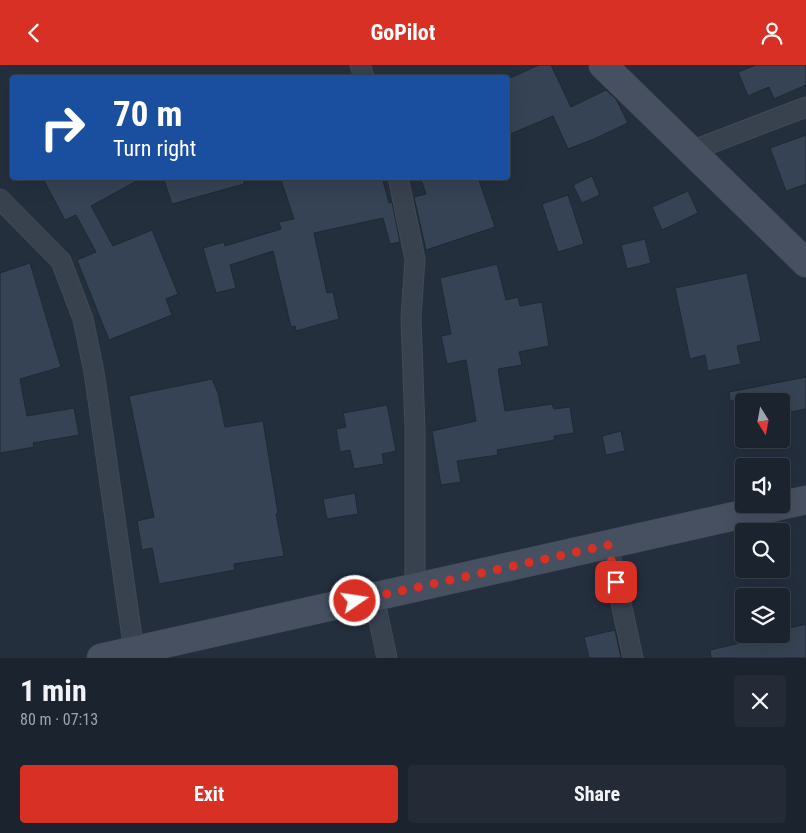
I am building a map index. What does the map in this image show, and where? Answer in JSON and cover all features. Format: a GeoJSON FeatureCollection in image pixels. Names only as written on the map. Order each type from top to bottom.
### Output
{"type":"FeatureCollection","features":[{"type":"Feature","properties":{"kind":"street"},"geometry":{"type":"LineString","coordinates":[[603,65],[806,263]]}},
{"type":"Feature","properties":{"kind":"street"},"geometry":{"type":"LineString","coordinates":[[691,151],[806,107]]}},
{"type":"Feature","properties":{"kind":"street"},"geometry":{"type":"LineString","coordinates":[[399,180],[415,259],[411,317],[416,429],[415,588]]}},
{"type":"Feature","properties":{"kind":"street"},"geometry":{"type":"LineString","coordinates":[[0,199],[61,261],[83,319],[94,372],[134,651]]}},
{"type":"Feature","properties":{"kind":"street"},"geometry":{"type":"LineString","coordinates":[[102,658],[806,500]]}},
{"type":"Feature","properties":{"kind":"street"},"geometry":{"type":"LineString","coordinates":[[608,545],[633,658]]}},
{"type":"Feature","properties":{"kind":"street"},"geometry":{"type":"LineString","coordinates":[[374,597],[387,658]]}},
{"type":"Feature","properties":{"kind":"building"},"geometry":{"type":"Polygon","coordinates":[[[539,65],[551,65],[571,107],[606,90],[616,99],[628,123],[568,149],[553,116],[510,134],[510,78],[539,65]]]}},
{"type":"Feature","properties":{"kind":"building"},"geometry":{"type":"Polygon","coordinates":[[[756,65],[806,65],[806,85],[774,99],[769,87],[748,96],[738,72],[756,65]]]}},
{"type":"Feature","properties":{"kind":"building"},"geometry":{"type":"Polygon","coordinates":[[[806,135],[806,184],[786,191],[770,148],[806,135]]]}},
{"type":"Feature","properties":{"kind":"building"},"geometry":{"type":"Polygon","coordinates":[[[592,176],[600,195],[582,203],[573,185],[592,176]]]}},
{"type":"Feature","properties":{"kind":"building"},"geometry":{"type":"Polygon","coordinates":[[[44,180],[139,180],[91,206],[113,246],[152,230],[178,294],[166,299],[172,315],[109,340],[77,260],[96,252],[76,215],[65,220],[44,180]]]}},
{"type":"Feature","properties":{"kind":"building"},"geometry":{"type":"Polygon","coordinates":[[[164,180],[244,180],[244,184],[172,204],[164,180]]]}},
{"type":"Feature","properties":{"kind":"building"},"geometry":{"type":"Polygon","coordinates":[[[281,180],[383,180],[389,203],[392,202],[400,242],[390,244],[383,218],[314,233],[327,293],[333,292],[339,319],[296,331],[295,326],[291,327],[273,251],[230,265],[236,288],[216,293],[203,248],[224,242],[225,246],[281,229],[279,222],[294,219],[281,180]]]}},
{"type":"Feature","properties":{"kind":"building"},"geometry":{"type":"Polygon","coordinates":[[[421,180],[479,180],[495,227],[426,250],[414,197],[426,194],[421,180]]]}},
{"type":"Feature","properties":{"kind":"building"},"geometry":{"type":"Polygon","coordinates":[[[688,191],[698,213],[662,230],[652,207],[688,191]]]}},
{"type":"Feature","properties":{"kind":"building"},"geometry":{"type":"Polygon","coordinates":[[[568,195],[584,244],[558,252],[542,204],[568,195]]]}},
{"type":"Feature","properties":{"kind":"building"},"geometry":{"type":"Polygon","coordinates":[[[645,239],[651,263],[627,269],[621,245],[645,239]]]}},
{"type":"Feature","properties":{"kind":"building"},"geometry":{"type":"Polygon","coordinates":[[[30,263],[61,367],[20,379],[27,416],[74,408],[79,435],[33,443],[34,447],[0,453],[0,273],[30,263]]]}},
{"type":"Feature","properties":{"kind":"building"},"geometry":{"type":"Polygon","coordinates":[[[497,264],[506,300],[518,297],[520,306],[542,302],[549,346],[519,352],[522,365],[498,369],[505,411],[552,404],[554,409],[570,407],[574,433],[554,436],[555,440],[497,450],[498,455],[457,461],[461,482],[441,485],[432,431],[476,421],[466,360],[447,364],[441,336],[451,334],[440,278],[497,264]]]}},
{"type":"Feature","properties":{"kind":"building"},"geometry":{"type":"Polygon","coordinates":[[[747,273],[761,341],[737,346],[741,364],[708,371],[705,355],[690,359],[675,288],[747,273]]]}},
{"type":"Feature","properties":{"kind":"building"},"geometry":{"type":"Polygon","coordinates":[[[806,377],[806,409],[790,412],[790,393],[735,393],[735,401],[730,401],[729,392],[806,377]]]}},
{"type":"Feature","properties":{"kind":"building"},"geometry":{"type":"Polygon","coordinates":[[[212,379],[218,393],[225,427],[263,421],[284,556],[234,564],[235,570],[159,584],[152,548],[142,550],[137,521],[154,517],[129,396],[212,379]]]}},
{"type":"Feature","properties":{"kind":"building"},"geometry":{"type":"Polygon","coordinates":[[[387,405],[396,451],[382,454],[384,464],[354,469],[350,450],[340,452],[336,429],[346,427],[343,413],[387,405]]]}},
{"type":"Feature","properties":{"kind":"building"},"geometry":{"type":"Polygon","coordinates":[[[621,431],[625,451],[606,455],[602,436],[621,431]]]}},
{"type":"Feature","properties":{"kind":"building"},"geometry":{"type":"Polygon","coordinates":[[[355,493],[358,514],[327,519],[323,499],[355,493]]]}},
{"type":"Feature","properties":{"kind":"building"},"geometry":{"type":"Polygon","coordinates":[[[806,624],[806,658],[711,658],[710,650],[740,643],[790,643],[790,628],[806,624]]]}},
{"type":"Feature","properties":{"kind":"building"},"geometry":{"type":"Polygon","coordinates":[[[615,630],[621,658],[589,658],[584,637],[615,630]]]}},
{"type":"Feature","properties":{"kind":"route"},"geometry":{"type":"LineString","coordinates":[[355,601],[608,545],[616,582]]}}]}
